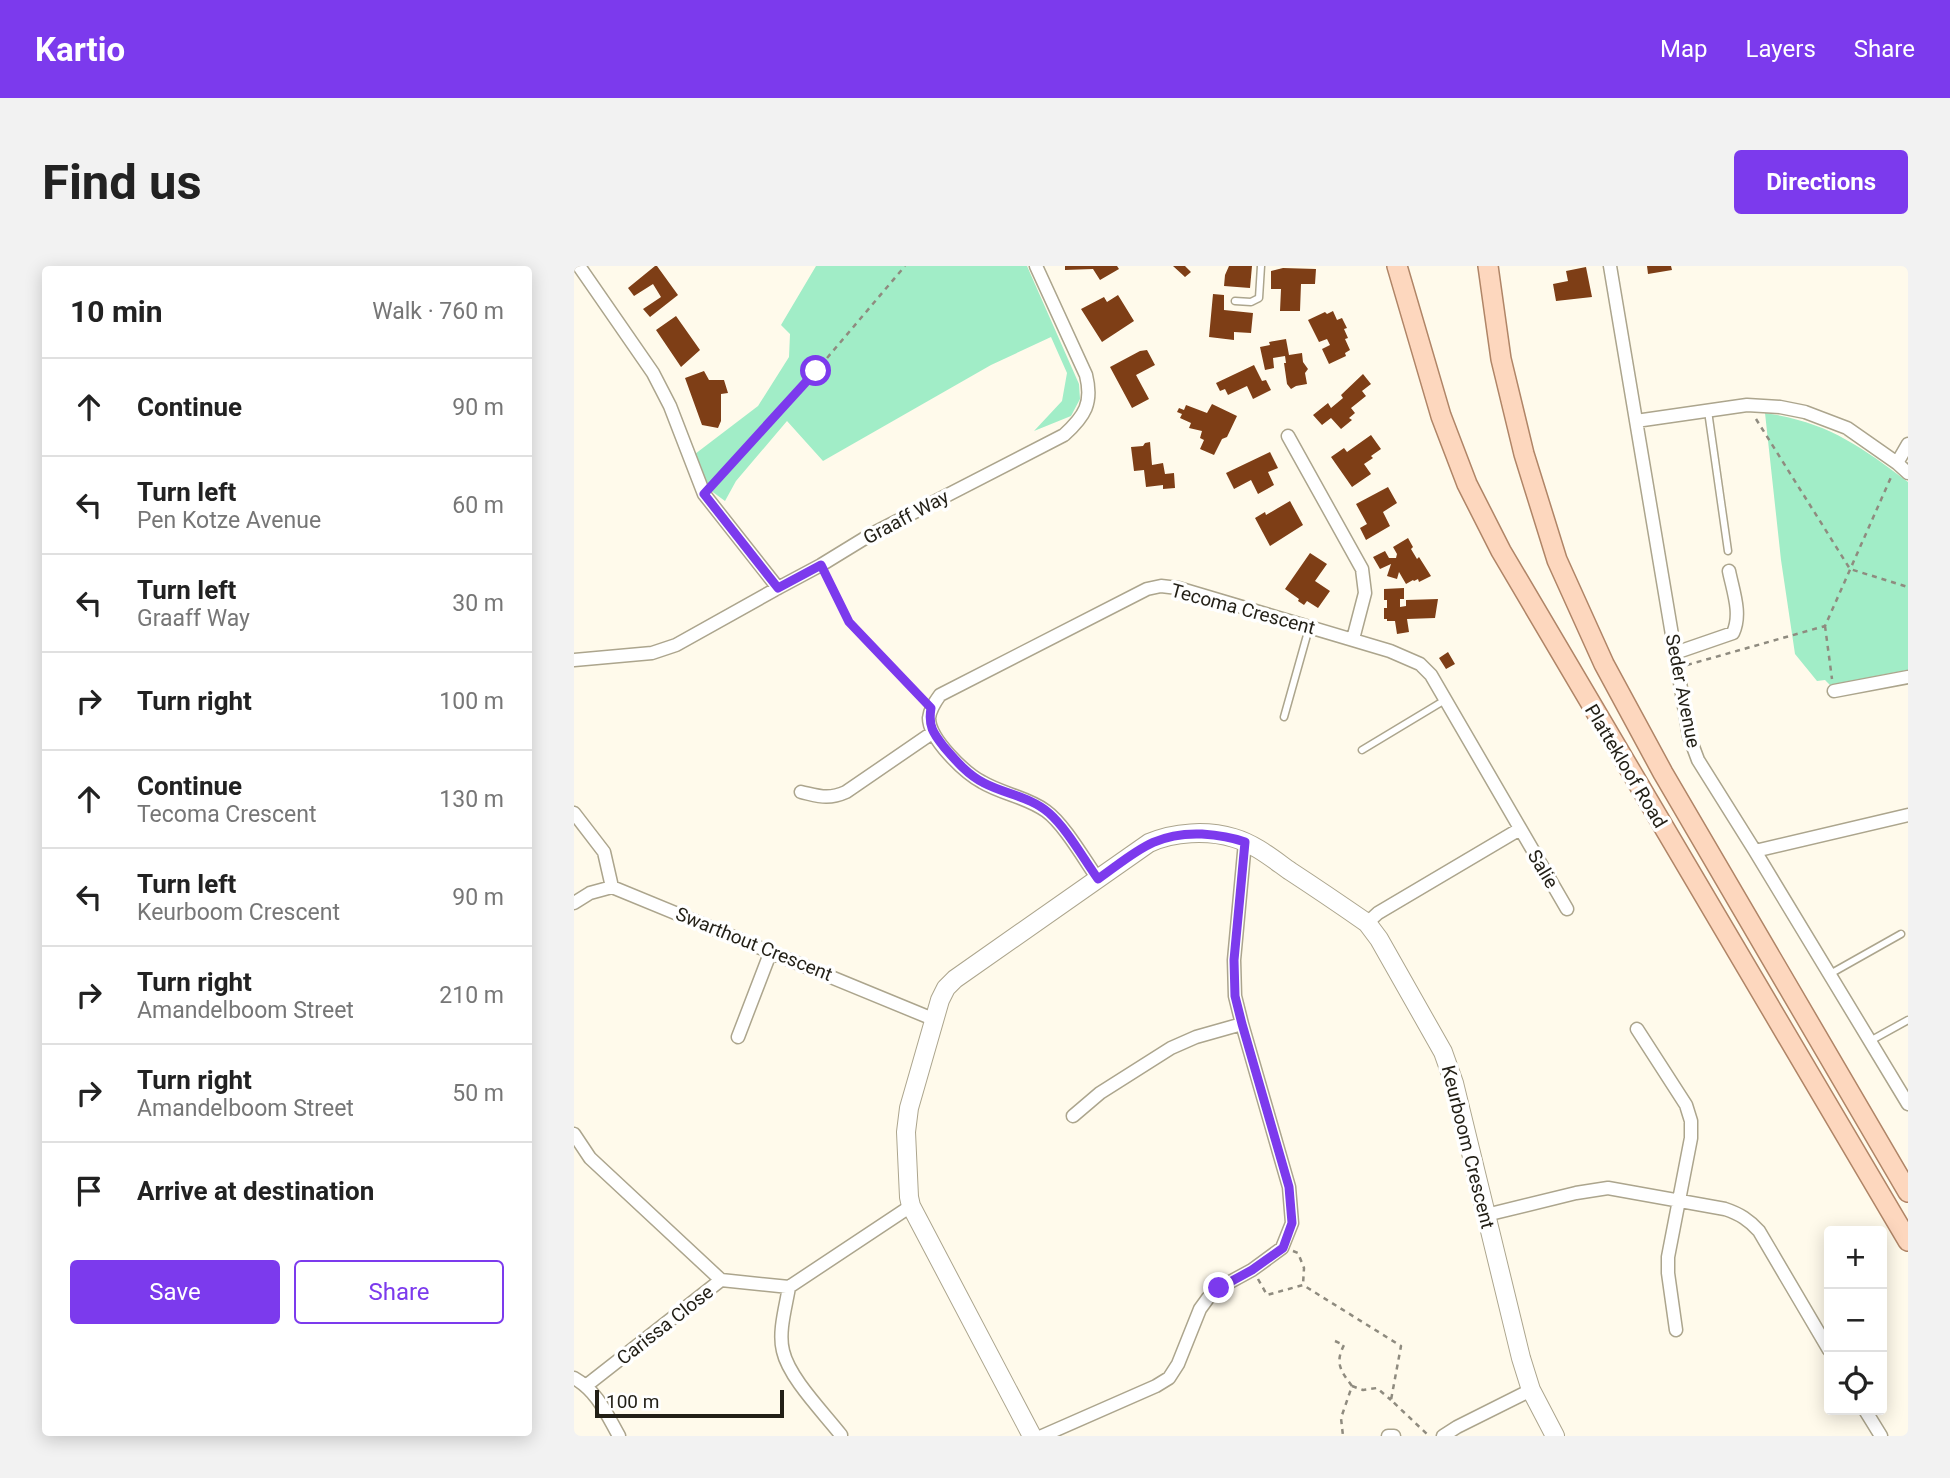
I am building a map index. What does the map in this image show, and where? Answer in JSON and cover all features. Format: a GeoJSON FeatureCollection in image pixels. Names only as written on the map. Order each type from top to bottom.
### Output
{"type":"FeatureCollection","features":[{"type":"Feature","properties":{"kind":"main road","name":"Plattekloof Road"},"geometry":{"type":"LineString","coordinates":[[1397,266],[1441,416],[1467,484],[1501,551],[1908,1241]]}},
{"type":"Feature","properties":{"kind":"main road","name":"Plattekloof Road"},"geometry":{"type":"LineString","coordinates":[[1488,266],[1501,359],[1524,454],[1558,560],[1599,652],[1663,773],[1908,1192]]}},
{"type":"Feature","properties":{"kind":"street"},"geometry":{"type":"LineString","coordinates":[[579,266],[657,380],[670,406],[704,494],[778,588]]}},
{"type":"Feature","properties":{"kind":"street","name":"Graaff Way"},"geometry":{"type":"LineString","coordinates":[[574,660],[652,653],[677,645],[870,536],[1064,435],[1084,414],[1089,395],[1086,375],[1036,266]]}},
{"type":"Feature","properties":{"kind":"street","name":"Seder Avenue"},"geometry":{"type":"LineString","coordinates":[[1610,266],[1689,736],[1698,760],[1908,1104]]}},
{"type":"Feature","properties":{"kind":"street"},"geometry":{"type":"LineString","coordinates":[[1636,421],[1747,405],[1780,407],[1805,412],[1847,428],[1908,473]]}},
{"type":"Feature","properties":{"kind":"street"},"geometry":{"type":"LineString","coordinates":[[1288,436],[1362,569],[1364,593],[1353,639]]}},
{"type":"Feature","properties":{"kind":"street"},"geometry":{"type":"LineString","coordinates":[[1897,463],[1908,444]]}},
{"type":"Feature","properties":{"kind":"street"},"geometry":{"type":"LineString","coordinates":[[1675,653],[1733,633],[1737,615],[1729,571]]}},
{"type":"Feature","properties":{"kind":"street","name":"Tecoma Crescent"},"geometry":{"type":"LineString","coordinates":[[931,708],[940,695],[1147,589],[1161,586],[1178,588],[1353,639],[1420,664],[1431,676],[1520,829]]}},
{"type":"Feature","properties":{"kind":"street"},"geometry":{"type":"LineString","coordinates":[[1834,691],[1908,677]]}},
{"type":"Feature","properties":{"kind":"street"},"geometry":{"type":"LineString","coordinates":[[931,708],[929,720],[932,733],[958,764],[984,783],[1037,805],[1049,813],[1098,879]]}},
{"type":"Feature","properties":{"kind":"street"},"geometry":{"type":"LineString","coordinates":[[801,792],[835,797],[932,733]]}},
{"type":"Feature","properties":{"kind":"street"},"geometry":{"type":"LineString","coordinates":[[574,813],[604,852],[612,887],[590,893],[574,903]]}},
{"type":"Feature","properties":{"kind":"street"},"geometry":{"type":"LineString","coordinates":[[1755,851],[1908,815]]}},
{"type":"Feature","properties":{"kind":"street"},"geometry":{"type":"LineString","coordinates":[[1367,923],[1520,829]]}},
{"type":"Feature","properties":{"kind":"street","name":"Salie"},"geometry":{"type":"LineString","coordinates":[[1520,829],[1567,909]]}},
{"type":"Feature","properties":{"kind":"street","name":"Keurboom Crescent"},"geometry":{"type":"LineString","coordinates":[[1032,1436],[911,1206],[906,1132],[909,1108],[933,1019],[946,988],[1149,844],[1167,836],[1182,834],[1234,838],[1261,851],[1367,923],[1393,963],[1443,1052],[1454,1083],[1521,1358],[1531,1390],[1555,1436]]}},
{"type":"Feature","properties":{"kind":"street"},"geometry":{"type":"LineString","coordinates":[[1042,1436],[1156,1386],[1168,1378],[1178,1364],[1200,1309],[1208,1298],[1219,1288],[1252,1270],[1283,1248],[1292,1223],[1289,1187],[1235,996],[1234,969],[1245,842]]}},
{"type":"Feature","properties":{"kind":"street","name":"Swarthout Crescent"},"geometry":{"type":"LineString","coordinates":[[612,887],[933,1019]]}},
{"type":"Feature","properties":{"kind":"street"},"geometry":{"type":"LineString","coordinates":[[738,1037],[771,951]]}},
{"type":"Feature","properties":{"kind":"street"},"geometry":{"type":"LineString","coordinates":[[1073,1116],[1100,1093],[1171,1048],[1196,1037],[1242,1024]]}},
{"type":"Feature","properties":{"kind":"street"},"geometry":{"type":"LineString","coordinates":[[1637,1029],[1686,1105],[1691,1121],[1691,1138],[1668,1256],[1676,1330]]}},
{"type":"Feature","properties":{"kind":"street"},"geometry":{"type":"LineString","coordinates":[[574,1134],[590,1158],[721,1280],[789,1287],[911,1206]]}},
{"type":"Feature","properties":{"kind":"street"},"geometry":{"type":"LineString","coordinates":[[1486,1215],[1608,1188],[1725,1209],[1739,1214],[1759,1231],[1824,1342]]}},
{"type":"Feature","properties":{"kind":"street","name":"Carissa Close"},"geometry":{"type":"LineString","coordinates":[[587,1385],[721,1280]]}},
{"type":"Feature","properties":{"kind":"street"},"geometry":{"type":"LineString","coordinates":[[789,1287],[782,1351],[798,1381],[841,1435]]}},
{"type":"Feature","properties":{"kind":"street"},"geometry":{"type":"LineString","coordinates":[[574,1378],[587,1385],[619,1436]]}},
{"type":"Feature","properties":{"kind":"street"},"geometry":{"type":"LineString","coordinates":[[1443,1436],[1531,1390]]}},
{"type":"Feature","properties":{"kind":"street"},"geometry":{"type":"LineString","coordinates":[[1868,1415],[1881,1436]]}},
{"type":"Feature","properties":{"kind":"street"},"geometry":{"type":"LineString","coordinates":[[1388,1436],[1394,1436]]}},
{"type":"Feature","properties":{"kind":"lane"},"geometry":{"type":"LineString","coordinates":[[1234,301],[1251,302],[1259,298],[1261,266]]}},
{"type":"Feature","properties":{"kind":"lane"},"geometry":{"type":"LineString","coordinates":[[1708,411],[1728,551]]}},
{"type":"Feature","properties":{"kind":"lane"},"geometry":{"type":"LineString","coordinates":[[1284,717],[1310,627]]}},
{"type":"Feature","properties":{"kind":"lane"},"geometry":{"type":"LineString","coordinates":[[1362,750],[1445,700]]}},
{"type":"Feature","properties":{"kind":"lane"},"geometry":{"type":"LineString","coordinates":[[1829,975],[1901,934]]}},
{"type":"Feature","properties":{"kind":"lane"},"geometry":{"type":"LineString","coordinates":[[1869,1042],[1908,1020]]}},
{"type":"Feature","properties":{"kind":"path"},"geometry":{"type":"LineString","coordinates":[[704,494],[816,371],[905,266]]}},
{"type":"Feature","properties":{"kind":"path"},"geometry":{"type":"LineString","coordinates":[[1747,405],[1850,569],[1908,587]]}},
{"type":"Feature","properties":{"kind":"path"},"geometry":{"type":"LineString","coordinates":[[1834,691],[1825,626],[1897,463]]}},
{"type":"Feature","properties":{"kind":"path"},"geometry":{"type":"LineString","coordinates":[[821,565],[849,622],[931,708]]}},
{"type":"Feature","properties":{"kind":"path"},"geometry":{"type":"LineString","coordinates":[[1677,667],[1825,626]]}},
{"type":"Feature","properties":{"kind":"path"},"geometry":{"type":"LineString","coordinates":[[1283,1248],[1298,1253],[1304,1268],[1303,1285]]}},
{"type":"Feature","properties":{"kind":"path"},"geometry":{"type":"LineString","coordinates":[[1252,1270],[1268,1295],[1303,1285],[1401,1346],[1391,1400]]}},
{"type":"Feature","properties":{"kind":"path"},"geometry":{"type":"LineString","coordinates":[[1335,1340],[1344,1345],[1339,1354],[1340,1369],[1352,1386],[1363,1390],[1377,1388],[1429,1436]]}},
{"type":"Feature","properties":{"kind":"path"},"geometry":{"type":"LineString","coordinates":[[1343,1436],[1341,1418],[1352,1386]]}},
{"type":"Feature","properties":{"kind":"green space"},"geometry":{"type":"Polygon","coordinates":[[[816,266],[1027,266],[1079,384],[1080,399],[1071,416],[1034,431],[1062,401],[1067,373],[1051,337],[991,365],[823,461],[787,421],[736,481],[725,501],[710,490],[695,454],[758,406],[789,357],[790,334],[781,325],[816,266]]]}},
{"type":"Feature","properties":{"kind":"green space"},"geometry":{"type":"Polygon","coordinates":[[[1765,413],[1807,422],[1825,429],[1858,446],[1908,482],[1908,670],[1830,685],[1825,680],[1817,681],[1795,654],[1781,560],[1765,413]]]}},
{"type":"Feature","properties":{"kind":"building"},"geometry":{"type":"Polygon","coordinates":[[[655,266],[678,295],[650,317],[643,309],[661,297],[653,284],[634,296],[628,288],[655,266]]]}},
{"type":"Feature","properties":{"kind":"building"},"geometry":{"type":"Polygon","coordinates":[[[1065,266],[1117,266],[1119,269],[1100,280],[1093,269],[1065,270],[1065,266]]]}},
{"type":"Feature","properties":{"kind":"building"},"geometry":{"type":"Polygon","coordinates":[[[1173,266],[1185,266],[1191,272],[1185,277],[1173,266]]]}},
{"type":"Feature","properties":{"kind":"building"},"geometry":{"type":"Polygon","coordinates":[[[1229,266],[1252,266],[1250,288],[1224,286],[1229,266]]]}},
{"type":"Feature","properties":{"kind":"building"},"geometry":{"type":"Polygon","coordinates":[[[1647,266],[1671,266],[1672,270],[1648,274],[1647,266]]]}},
{"type":"Feature","properties":{"kind":"building"},"geometry":{"type":"Polygon","coordinates":[[[1586,267],[1592,297],[1556,301],[1553,284],[1568,281],[1566,271],[1586,267]]]}},
{"type":"Feature","properties":{"kind":"building"},"geometry":{"type":"Polygon","coordinates":[[[1283,268],[1316,269],[1315,284],[1301,284],[1300,311],[1280,311],[1281,289],[1271,289],[1271,271],[1283,268]]]}},
{"type":"Feature","properties":{"kind":"building"},"geometry":{"type":"Polygon","coordinates":[[[1213,294],[1224,295],[1224,310],[1253,313],[1251,333],[1234,332],[1234,340],[1209,337],[1213,294]]]}},
{"type":"Feature","properties":{"kind":"building"},"geometry":{"type":"Polygon","coordinates":[[[1118,295],[1134,321],[1102,342],[1081,309],[1104,297],[1107,302],[1118,295]]]}},
{"type":"Feature","properties":{"kind":"building"},"geometry":{"type":"Polygon","coordinates":[[[1333,311],[1337,320],[1342,318],[1347,328],[1344,329],[1348,338],[1345,339],[1350,350],[1345,353],[1346,356],[1329,364],[1322,349],[1330,345],[1327,339],[1319,342],[1308,320],[1333,311]]]}},
{"type":"Feature","properties":{"kind":"building"},"geometry":{"type":"Polygon","coordinates":[[[676,316],[700,350],[681,367],[656,330],[676,316]]]}},
{"type":"Feature","properties":{"kind":"building"},"geometry":{"type":"Polygon","coordinates":[[[1286,339],[1289,355],[1302,353],[1303,362],[1308,369],[1305,373],[1307,384],[1291,389],[1287,384],[1285,356],[1273,358],[1274,368],[1265,370],[1260,347],[1270,345],[1269,342],[1286,339]]]}},
{"type":"Feature","properties":{"kind":"building"},"geometry":{"type":"Polygon","coordinates":[[[1147,350],[1155,365],[1136,375],[1149,399],[1132,408],[1110,367],[1147,350]]]}},
{"type":"Feature","properties":{"kind":"building"},"geometry":{"type":"Polygon","coordinates":[[[1254,365],[1262,381],[1266,380],[1271,390],[1253,399],[1247,386],[1228,395],[1225,389],[1220,391],[1216,383],[1254,365]]]}},
{"type":"Feature","properties":{"kind":"building"},"geometry":{"type":"Polygon","coordinates":[[[704,371],[709,380],[724,380],[728,393],[721,394],[721,421],[718,428],[702,425],[685,378],[704,371]]]}},
{"type":"Feature","properties":{"kind":"building"},"geometry":{"type":"Polygon","coordinates":[[[1363,374],[1371,384],[1362,391],[1366,396],[1351,408],[1355,413],[1349,418],[1352,420],[1341,429],[1331,418],[1322,425],[1313,415],[1328,403],[1331,408],[1363,374]]]}},
{"type":"Feature","properties":{"kind":"building"},"geometry":{"type":"Polygon","coordinates":[[[1212,404],[1237,416],[1214,455],[1200,449],[1204,440],[1200,438],[1202,431],[1189,428],[1191,423],[1180,418],[1182,414],[1177,412],[1179,408],[1184,410],[1186,405],[1207,413],[1212,404]]]}},
{"type":"Feature","properties":{"kind":"building"},"geometry":{"type":"Polygon","coordinates":[[[1371,435],[1381,449],[1364,464],[1371,474],[1352,487],[1331,457],[1344,448],[1347,452],[1371,435]]]}},
{"type":"Feature","properties":{"kind":"building"},"geometry":{"type":"Polygon","coordinates":[[[1150,442],[1152,465],[1163,463],[1165,474],[1174,473],[1175,488],[1163,489],[1163,485],[1146,487],[1144,470],[1134,471],[1131,447],[1150,442]]]}},
{"type":"Feature","properties":{"kind":"building"},"geometry":{"type":"Polygon","coordinates":[[[1270,452],[1278,468],[1268,472],[1274,485],[1258,494],[1251,480],[1234,489],[1226,473],[1270,452]]]}},
{"type":"Feature","properties":{"kind":"building"},"geometry":{"type":"Polygon","coordinates":[[[1388,487],[1397,503],[1383,512],[1390,526],[1366,540],[1360,528],[1367,524],[1356,504],[1388,487]]]}},
{"type":"Feature","properties":{"kind":"building"},"geometry":{"type":"Polygon","coordinates":[[[1290,501],[1303,525],[1270,546],[1255,518],[1265,512],[1266,515],[1290,501]]]}},
{"type":"Feature","properties":{"kind":"building"},"geometry":{"type":"Polygon","coordinates":[[[1408,538],[1417,559],[1419,557],[1431,576],[1406,584],[1399,572],[1397,579],[1387,576],[1391,564],[1380,569],[1373,557],[1385,551],[1389,558],[1396,558],[1393,547],[1408,538]]]}},
{"type":"Feature","properties":{"kind":"building"},"geometry":{"type":"Polygon","coordinates":[[[1310,553],[1327,564],[1315,581],[1330,591],[1318,608],[1307,601],[1304,605],[1285,589],[1310,553]]]}},
{"type":"Feature","properties":{"kind":"building"},"geometry":{"type":"Polygon","coordinates":[[[1404,588],[1404,599],[1400,599],[1400,607],[1406,606],[1406,600],[1438,599],[1435,618],[1407,619],[1409,632],[1397,634],[1395,621],[1384,619],[1387,600],[1384,600],[1384,589],[1404,588]]]}},
{"type":"Feature","properties":{"kind":"building"},"geometry":{"type":"Polygon","coordinates":[[[1448,652],[1455,664],[1446,669],[1439,658],[1448,652]]]}},
{"type":"Feature","properties":{"kind":"route"},"geometry":{"type":"LineString","coordinates":[[816,371],[704,494],[778,588],[821,565],[849,622],[931,708],[929,720],[932,733],[958,764],[984,783],[1037,805],[1049,813],[1098,879],[1149,844],[1167,836],[1216,835],[1245,842],[1234,960],[1235,996],[1289,1187],[1292,1223],[1283,1248],[1265,1262],[1219,1288]]}}]}
